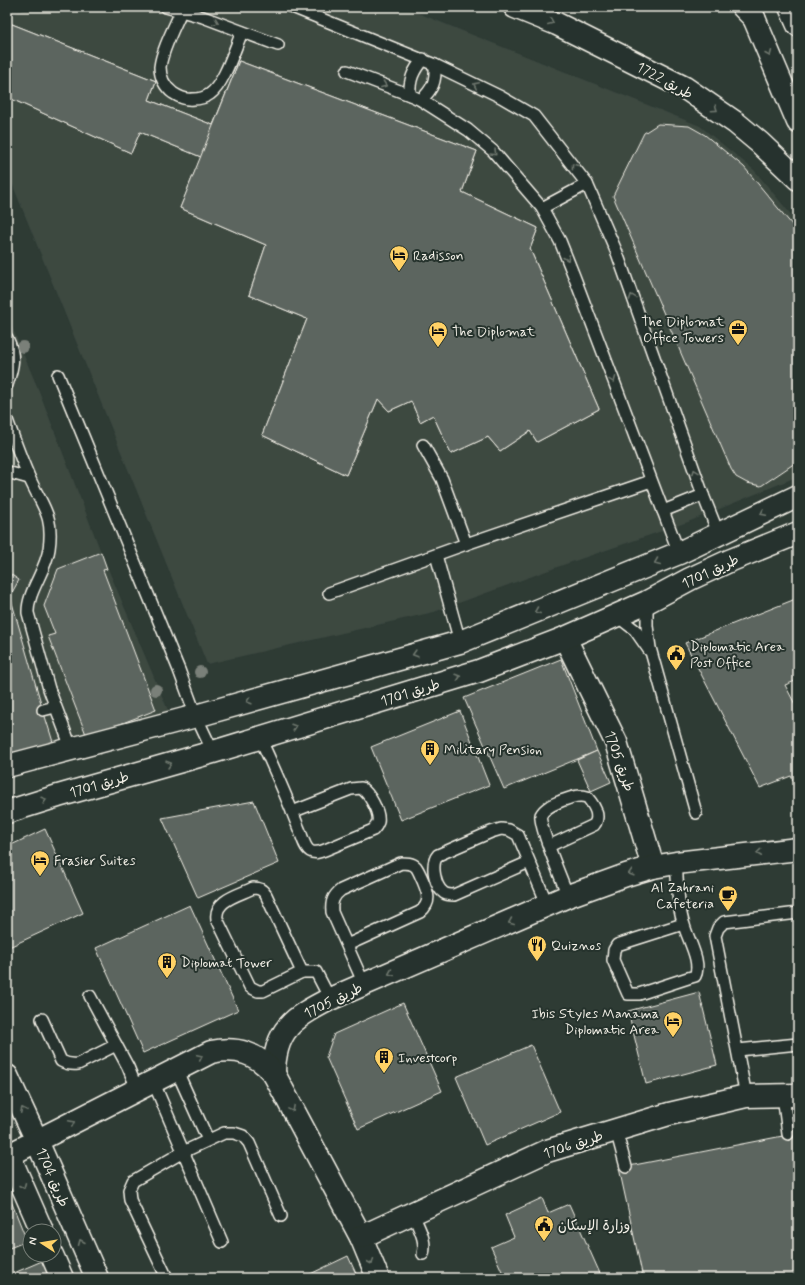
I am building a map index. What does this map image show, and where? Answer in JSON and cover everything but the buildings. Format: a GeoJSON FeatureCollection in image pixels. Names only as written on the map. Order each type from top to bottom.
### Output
{"type":"FeatureCollection","features":[{"type":"Feature","properties":{"kind":"street","name":"طريق 1722"},"geometry":{"type":"LineString","coordinates":[[515,7],[557,24],[685,88],[736,123],[760,143],[798,179]]}},
{"type":"Feature","properties":{"kind":"street"},"geometry":{"type":"LineString","coordinates":[[790,7],[798,25]]}},
{"type":"Feature","properties":{"kind":"street"},"geometry":{"type":"LineString","coordinates":[[748,11],[798,122]]}},
{"type":"Feature","properties":{"kind":"street","name":"طريق 1701"},"geometry":{"type":"LineString","coordinates":[[7,766],[72,750],[460,642],[679,553],[798,496]]}},
{"type":"Feature","properties":{"kind":"street","name":"طريق 1701"},"geometry":{"type":"LineString","coordinates":[[7,812],[260,738],[479,671],[617,616],[729,561],[798,533]]}},
{"type":"Feature","properties":{"kind":"street"},"geometry":{"type":"LineString","coordinates":[[719,535],[729,561]]}},
{"type":"Feature","properties":{"kind":"street"},"geometry":{"type":"LineString","coordinates":[[679,553],[690,579]]}},
{"type":"Feature","properties":{"kind":"street","name":"طريق 1705"},"geometry":{"type":"LineString","coordinates":[[565,638],[616,742],[653,867]]}},
{"type":"Feature","properties":{"kind":"street","name":"طريق 1705"},"geometry":{"type":"LineString","coordinates":[[274,1074],[276,1050],[280,1038],[287,1028],[305,1011],[568,896],[653,867],[798,848]]}},
{"type":"Feature","properties":{"kind":"street"},"geometry":{"type":"LineString","coordinates":[[39,1223],[8,1153],[37,1141],[211,1052],[233,1050],[256,1058],[266,1065],[274,1074],[361,1238],[378,1278]]}},
{"type":"Feature","properties":{"kind":"street","name":"طريق 1704"},"geometry":{"type":"LineString","coordinates":[[7,1076],[97,1278]]}},
{"type":"Feature","properties":{"kind":"street","name":"طريق 1706"},"geometry":{"type":"LineString","coordinates":[[361,1238],[547,1151],[669,1114],[746,1096],[790,1095]]}},
{"type":"Feature","properties":{"kind":"street"},"geometry":{"type":"LineString","coordinates":[[55,1263],[62,1278]]}},
{"type":"Feature","properties":{"kind":"lane"},"geometry":{"type":"LineString","coordinates":[[166,7],[182,9],[278,45]]}},
{"type":"Feature","properties":{"kind":"lane"},"geometry":{"type":"LineString","coordinates":[[292,7],[422,59],[501,97],[534,116],[587,184],[617,253],[703,495],[719,535]]}},
{"type":"Feature","properties":{"kind":"lane"},"geometry":{"type":"LineString","coordinates":[[182,9],[161,59],[160,69],[166,87],[174,94],[182,98],[192,100],[201,98],[210,94],[217,88],[242,32]]}},
{"type":"Feature","properties":{"kind":"lane"},"geometry":{"type":"LineString","coordinates":[[410,95],[409,85],[411,75],[422,59]]}},
{"type":"Feature","properties":{"kind":"lane"},"geometry":{"type":"LineString","coordinates":[[421,100],[434,85],[436,75],[435,65]]}},
{"type":"Feature","properties":{"kind":"lane"},"geometry":{"type":"LineString","coordinates":[[347,71],[421,100],[468,130],[493,151],[542,208],[560,241],[574,276],[679,553]]}},
{"type":"Feature","properties":{"kind":"lane"},"geometry":{"type":"LineString","coordinates":[[542,208],[587,184]]}},
{"type":"Feature","properties":{"kind":"lane"},"geometry":{"type":"LineString","coordinates":[[7,338],[12,348],[13,365],[7,385]]}},
{"type":"Feature","properties":{"kind":"lane"},"geometry":{"type":"LineString","coordinates":[[58,375],[196,716],[213,752]]}},
{"type":"Feature","properties":{"kind":"lane"},"geometry":{"type":"LineString","coordinates":[[7,420],[29,478],[48,515],[51,528],[48,555],[28,607],[28,613],[55,707],[72,750]]}},
{"type":"Feature","properties":{"kind":"lane"},"geometry":{"type":"LineString","coordinates":[[423,444],[442,479],[466,544]]}},
{"type":"Feature","properties":{"kind":"lane"},"geometry":{"type":"LineString","coordinates":[[7,472],[29,478]]}},
{"type":"Feature","properties":{"kind":"lane"},"geometry":{"type":"LineString","coordinates":[[329,593],[466,544],[651,481]]}},
{"type":"Feature","properties":{"kind":"lane"},"geometry":{"type":"LineString","coordinates":[[663,511],[703,495]]}},
{"type":"Feature","properties":{"kind":"lane"},"geometry":{"type":"LineString","coordinates":[[436,555],[460,642]]}},
{"type":"Feature","properties":{"kind":"lane"},"geometry":{"type":"LineString","coordinates":[[647,602],[647,626],[653,660],[696,813]]}},
{"type":"Feature","properties":{"kind":"lane"},"geometry":{"type":"LineString","coordinates":[[617,616],[635,630],[642,639],[653,660]]}},
{"type":"Feature","properties":{"kind":"lane"},"geometry":{"type":"LineString","coordinates":[[42,710],[55,707]]}},
{"type":"Feature","properties":{"kind":"lane"},"geometry":{"type":"LineString","coordinates":[[260,738],[306,846],[310,851],[316,853],[373,830],[377,826],[378,820],[377,813],[366,791],[361,788],[351,789],[292,812]]}},
{"type":"Feature","properties":{"kind":"lane"},"geometry":{"type":"LineString","coordinates":[[549,846],[594,825],[597,822],[597,815],[588,797],[582,795],[576,796],[553,804],[548,807],[541,816],[541,823],[549,846],[568,896]]}},
{"type":"Feature","properties":{"kind":"lane"},"geometry":{"type":"LineString","coordinates":[[529,862],[454,895],[444,893],[440,888],[433,871],[435,859],[438,855],[491,832],[501,829],[509,830],[518,835],[548,906]]}},
{"type":"Feature","properties":{"kind":"lane"},"geometry":{"type":"LineString","coordinates":[[347,945],[426,908],[428,892],[415,867],[409,863],[401,863],[341,890],[334,895],[332,912],[364,984]]}},
{"type":"Feature","properties":{"kind":"lane"},"geometry":{"type":"LineString","coordinates":[[676,863],[680,909],[683,924],[698,964],[697,971],[695,976],[639,994],[628,994],[613,960],[614,950],[617,945],[683,924]]}},
{"type":"Feature","properties":{"kind":"lane"},"geometry":{"type":"LineString","coordinates":[[302,972],[263,890],[253,888],[221,904],[216,914],[217,919],[250,988],[263,991],[302,972],[316,972],[330,999]]}},
{"type":"Feature","properties":{"kind":"lane"},"geometry":{"type":"LineString","coordinates":[[746,1096],[715,936],[718,928],[724,922],[798,913]]}},
{"type":"Feature","properties":{"kind":"lane"},"geometry":{"type":"LineString","coordinates":[[90,996],[130,1071],[145,1085],[183,1152],[222,1242]]}},
{"type":"Feature","properties":{"kind":"lane"},"geometry":{"type":"LineString","coordinates":[[42,1019],[61,1061],[66,1064],[78,1064],[116,1045]]}},
{"type":"Feature","properties":{"kind":"lane"},"geometry":{"type":"LineString","coordinates":[[738,1050],[798,1044]]}},
{"type":"Feature","properties":{"kind":"lane"},"geometry":{"type":"LineString","coordinates":[[176,1069],[208,1140]]}},
{"type":"Feature","properties":{"kind":"lane"},"geometry":{"type":"LineString","coordinates":[[788,1134],[790,1095]]}},
{"type":"Feature","properties":{"kind":"lane"},"geometry":{"type":"LineString","coordinates":[[616,1130],[626,1167]]}},
{"type":"Feature","properties":{"kind":"lane"},"geometry":{"type":"LineString","coordinates":[[167,1278],[130,1200],[130,1190],[133,1181],[183,1152],[224,1133],[234,1133],[242,1136],[249,1143],[281,1216]]}},
{"type":"Feature","properties":{"kind":"lane"},"geometry":{"type":"LineString","coordinates":[[413,1214],[424,1241],[423,1254]]}},
{"type":"Feature","properties":{"kind":"shaded area","name":"The Diplomat"},"geometry":{"type":"Polygon","coordinates":[[[30,7],[403,7],[700,126],[754,170],[798,223],[798,473],[794,478],[688,522],[563,565],[434,612],[207,664],[7,171],[7,17],[30,7]]]}},
{"type":"Feature","properties":{"kind":"shaded area"},"geometry":{"type":"Polygon","coordinates":[[[7,315],[39,391],[101,552],[170,715],[7,768],[7,315]]]}},
{"type":"Feature","properties":{"kind":"place","name":"Radisson"},"geometry":{"type":"Point","coordinates":[399,272]}},
{"type":"Feature","properties":{"kind":"place","name":"The Diplomat Office Towers"},"geometry":{"type":"Point","coordinates":[738,346]}},
{"type":"Feature","properties":{"kind":"place","name":"The Diplomat"},"geometry":{"type":"Point","coordinates":[438,348]}},
{"type":"Feature","properties":{"kind":"place","name":"Diplomatic Area Post Office"},"geometry":{"type":"Point","coordinates":[676,671]}},
{"type":"Feature","properties":{"kind":"place","name":"Military Pension"},"geometry":{"type":"Point","coordinates":[430,766]}},
{"type":"Feature","properties":{"kind":"place","name":"Frasier Suites"},"geometry":{"type":"Point","coordinates":[40,877]}},
{"type":"Feature","properties":{"kind":"place","name":"Al Zahrani Cafeteria"},"geometry":{"type":"Point","coordinates":[728,912]}},
{"type":"Feature","properties":{"kind":"place","name":"Quiznos"},"geometry":{"type":"Point","coordinates":[537,962]}},
{"type":"Feature","properties":{"kind":"place","name":"Diplomat Tower"},"geometry":{"type":"Point","coordinates":[167,979]}},
{"type":"Feature","properties":{"kind":"place","name":"Ibis Styles Manama Diplomatic Area"},"geometry":{"type":"Point","coordinates":[673,1038]}},
{"type":"Feature","properties":{"kind":"place","name":"Investcorp"},"geometry":{"type":"Point","coordinates":[384,1074]}},
{"type":"Feature","properties":{"kind":"place","name":"وزارة الإسكان"},"geometry":{"type":"Point","coordinates":[544,1242]}}]}
